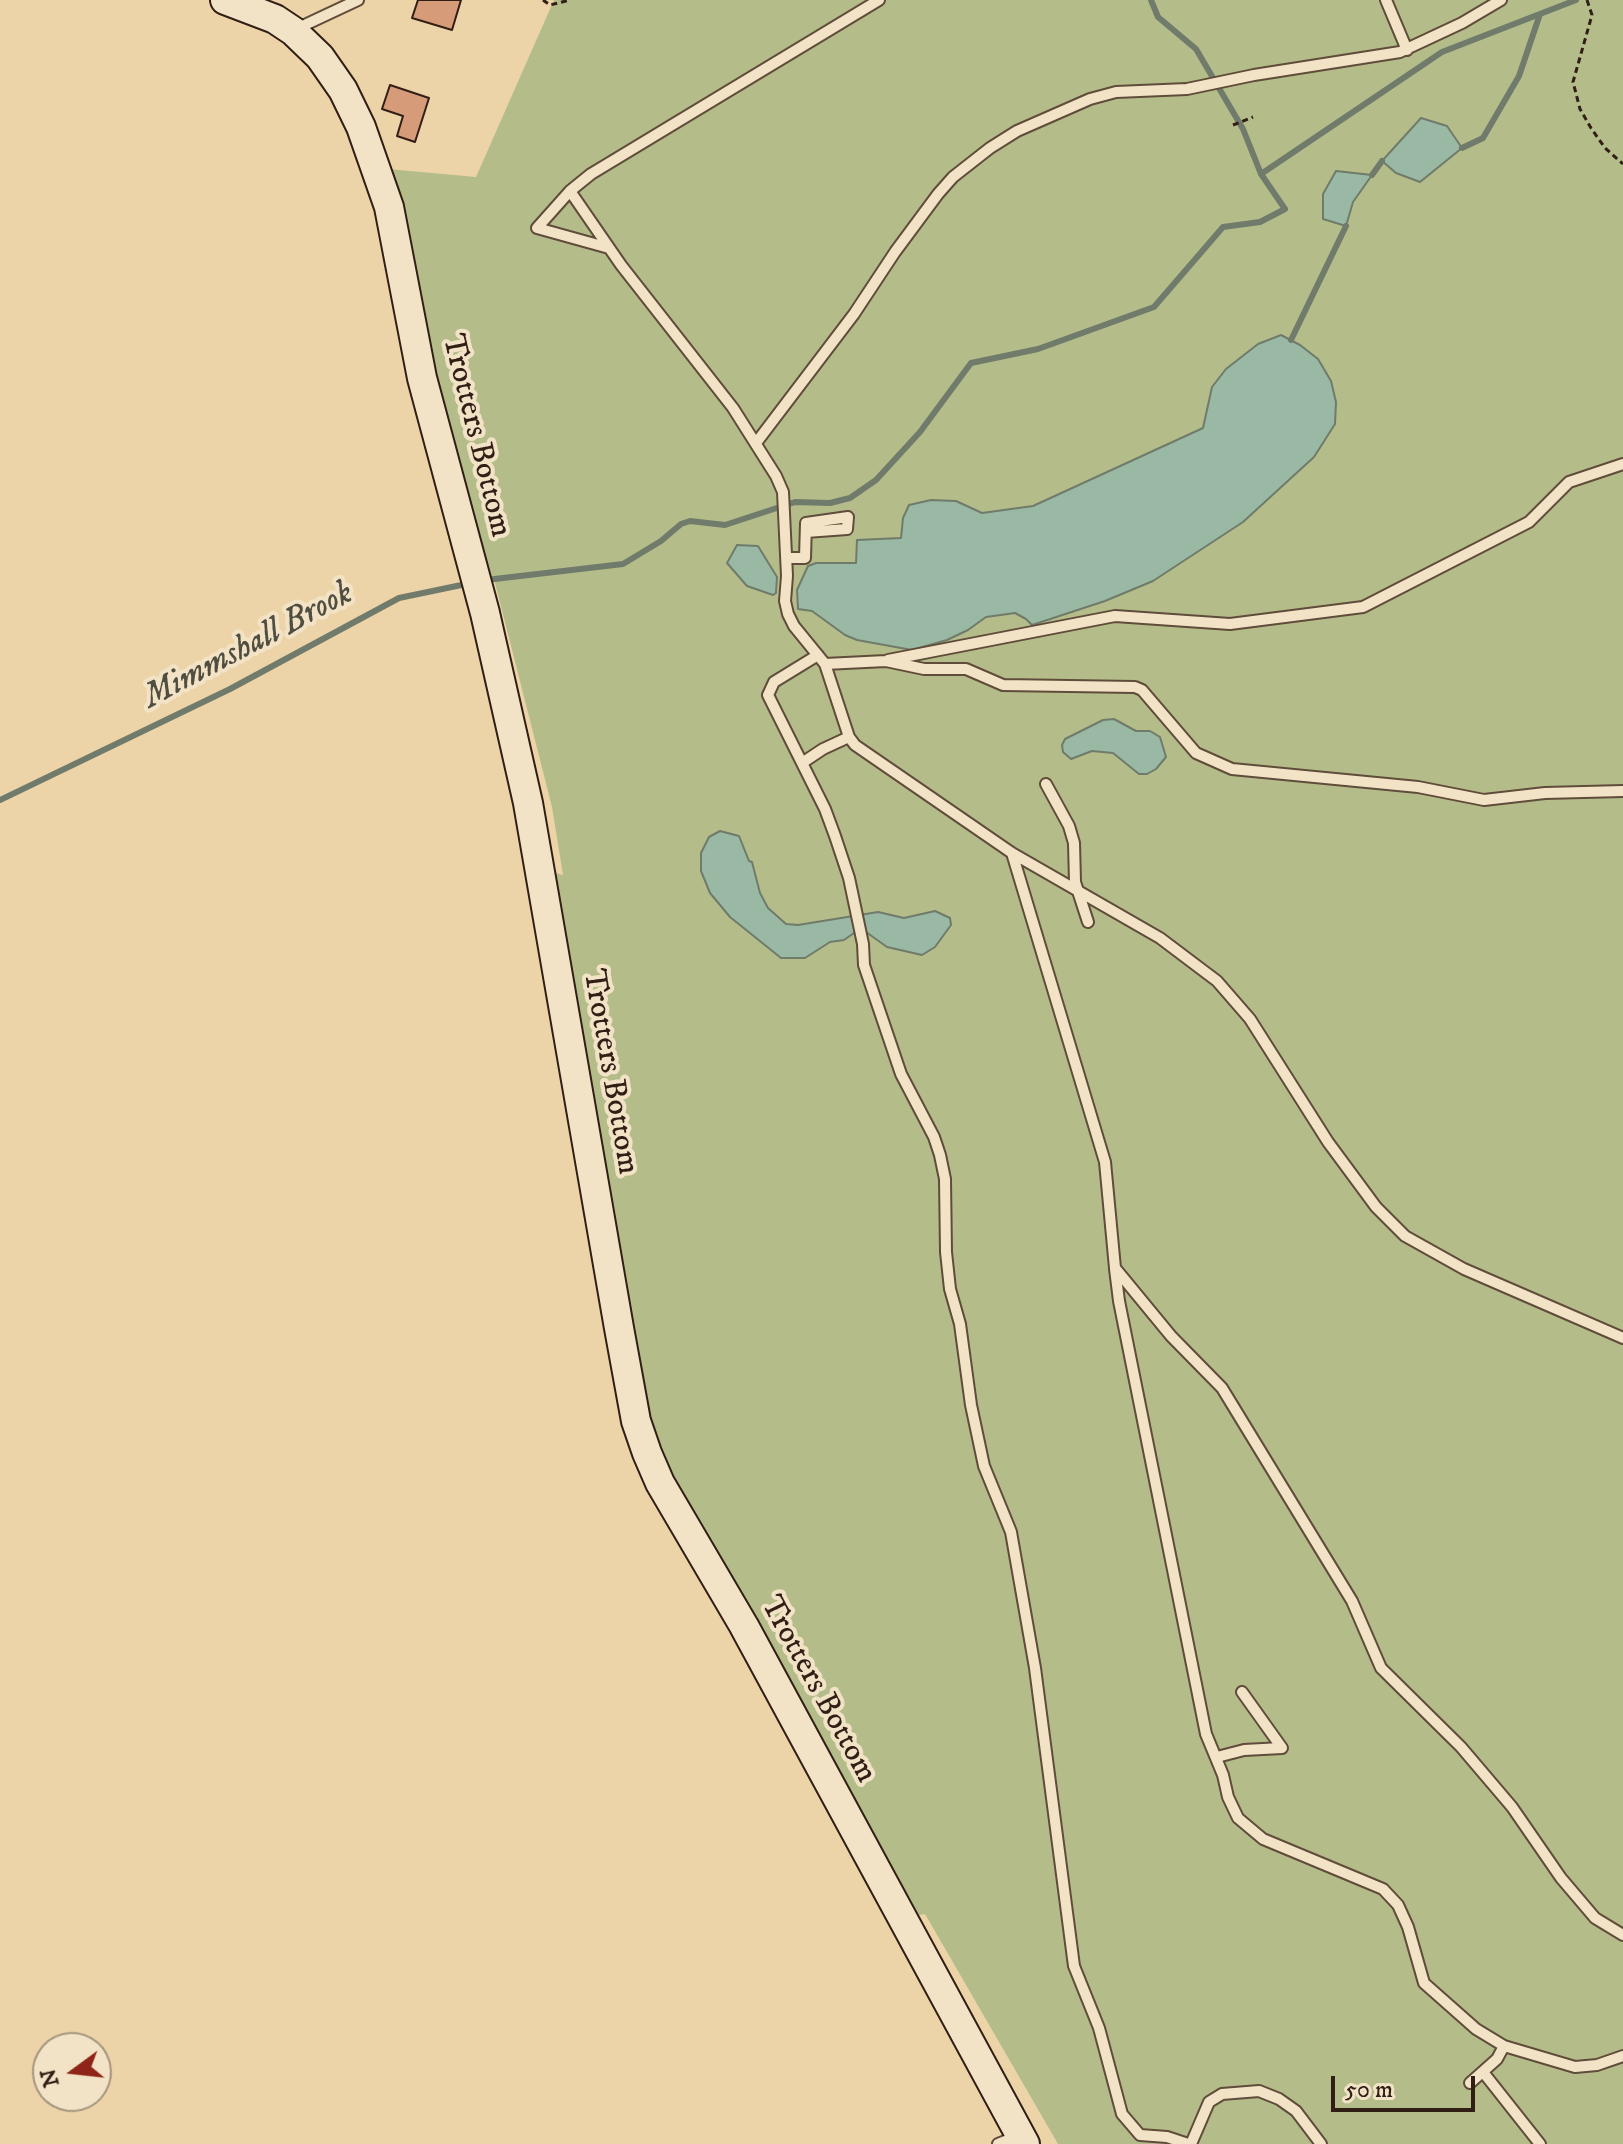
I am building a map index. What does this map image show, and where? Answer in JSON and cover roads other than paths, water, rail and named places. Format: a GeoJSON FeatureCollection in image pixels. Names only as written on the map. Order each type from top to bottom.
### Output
{"type":"FeatureCollection","features":[{"type":"Feature","properties":{"kind":"street","name":"Trotters Bottom"},"geometry":{"type":"LineString","coordinates":[[225,0],[258,11],[293,31],[320,57],[338,81],[361,127],[389,207],[422,378],[506,698],[528,803],[636,1421],[647,1453],[660,1483],[758,1652],[1015,2141]]}},
{"type":"Feature","properties":{"kind":"lane"},"geometry":{"type":"LineString","coordinates":[[293,31],[358,0]]}},
{"type":"Feature","properties":{"kind":"lane"},"geometry":{"type":"LineString","coordinates":[[609,248],[537,228],[570,191],[635,147],[879,0]]}},
{"type":"Feature","properties":{"kind":"lane"},"geometry":{"type":"LineString","coordinates":[[1386,0],[1407,50]]}},
{"type":"Feature","properties":{"kind":"lane"},"geometry":{"type":"LineString","coordinates":[[756,443],[854,314],[938,194],[953,177],[1017,131],[1090,99],[1116,92],[1187,89],[1407,50],[1501,0]]}},
{"type":"Feature","properties":{"kind":"lane"},"geometry":{"type":"LineString","coordinates":[[570,191],[609,248],[733,408],[783,492],[787,558],[785,601],[788,614],[821,660],[849,737],[861,751],[1012,853],[1160,938],[1217,981],[1250,1019],[1328,1142],[1376,1207],[1405,1236],[1464,1269],[1623,1338]]}},
{"type":"Feature","properties":{"kind":"lane"},"geometry":{"type":"LineString","coordinates":[[886,661],[1115,616],[1230,624],[1363,607],[1529,522],[1569,482],[1623,464]]}},
{"type":"Feature","properties":{"kind":"lane"},"geometry":{"type":"LineString","coordinates":[[787,558],[805,558],[806,532]]}},
{"type":"Feature","properties":{"kind":"lane"},"geometry":{"type":"LineString","coordinates":[[1321,2144],[1296,2111],[1279,2099],[1259,2091],[1222,2094],[1209,2102],[1190,2144],[1167,2137],[1140,2135],[1122,2114],[1099,2028],[1074,1966],[1035,1668],[1014,1547],[984,1466],[971,1405],[960,1324],[950,1289],[945,1179],[940,1155],[901,1074],[864,965],[849,878],[825,809],[768,695],[774,682],[821,660],[886,661],[924,669],[966,669],[1003,685],[1135,687],[1142,690],[1196,753],[1232,769],[1418,787],[1484,800],[1545,793],[1623,791]]}},
{"type":"Feature","properties":{"kind":"lane"},"geometry":{"type":"LineString","coordinates":[[802,763],[849,737]]}},
{"type":"Feature","properties":{"kind":"lane"},"geometry":{"type":"LineString","coordinates":[[1046,784],[1069,826],[1074,843],[1077,889],[1088,922]]}},
{"type":"Feature","properties":{"kind":"lane"},"geometry":{"type":"LineString","coordinates":[[1012,853],[1105,1162],[1119,1301],[1191,1664],[1206,1734],[1238,1818],[1263,1839],[1383,1889],[1398,1905],[1408,1927],[1424,1983],[1476,2029],[1504,2046],[1575,2067],[1597,2065],[1623,2056]]}},
{"type":"Feature","properties":{"kind":"lane"},"geometry":{"type":"LineString","coordinates":[[1115,1268],[1171,1336],[1222,1388],[1352,1601],[1381,1668],[1472,1759],[1512,1807],[1561,1878],[1595,1918],[1623,1935]]}},
{"type":"Feature","properties":{"kind":"lane"},"geometry":{"type":"LineString","coordinates":[[1217,1757],[1244,1750],[1282,1748],[1242,1692]]}},
{"type":"Feature","properties":{"kind":"lane"},"geometry":{"type":"LineString","coordinates":[[1470,2083],[1497,2059],[1504,2046]]}},
{"type":"Feature","properties":{"kind":"lane"},"geometry":{"type":"LineString","coordinates":[[1483,2072],[1540,2144]]}},
{"type":"Feature","properties":{"kind":"waterway"},"geometry":{"type":"LineString","coordinates":[[486,580],[623,564],[690,521],[725,525],[795,502],[830,503],[850,498],[876,480],[920,432],[971,363],[1038,349],[1154,307],[1223,227],[1260,222],[1285,209],[1261,174],[1243,129],[1196,49],[1158,17],[1151,0]]}},
{"type":"Feature","properties":{"kind":"waterway"},"geometry":{"type":"LineString","coordinates":[[1261,174],[1442,52],[1576,0]]}},
{"type":"Feature","properties":{"kind":"waterway"},"geometry":{"type":"LineString","coordinates":[[1462,148],[1483,138],[1519,76],[1540,14]]}},
{"type":"Feature","properties":{"kind":"waterway"},"geometry":{"type":"LineString","coordinates":[[1372,175],[1382,161]]}},
{"type":"Feature","properties":{"kind":"waterway"},"geometry":{"type":"LineString","coordinates":[[1291,340],[1346,226]]}},
{"type":"Feature","properties":{"kind":"waterway","name":"Mimmshall Brook"},"geometry":{"type":"LineString","coordinates":[[0,800],[230,689],[399,598],[471,583]]}}]}
